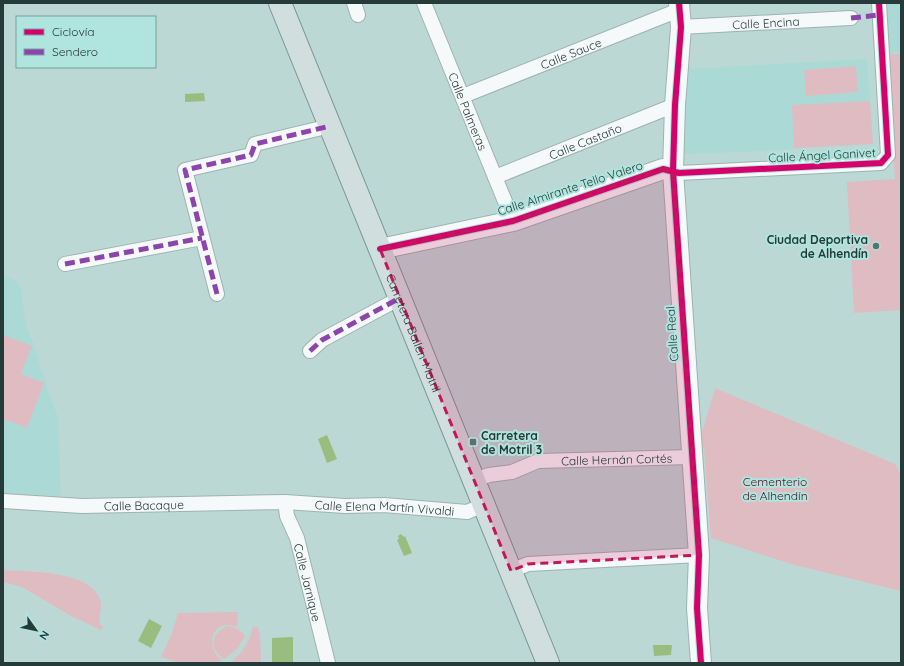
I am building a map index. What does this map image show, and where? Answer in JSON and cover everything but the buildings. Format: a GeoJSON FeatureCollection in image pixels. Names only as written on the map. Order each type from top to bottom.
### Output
{"type":"FeatureCollection","features":[{"type":"Feature","properties":{"kind":"main road","name":"Carretera Bailén-Motril"},"geometry":{"type":"LineString","coordinates":[[280,3],[548,663]]}},
{"type":"Feature","properties":{"kind":"street","name":"Calle Palmeras"},"geometry":{"type":"LineString","coordinates":[[424,3],[463,96],[512,221]]}},
{"type":"Feature","properties":{"kind":"street","name":"Calle Ángel Ganivet"},"geometry":{"type":"LineString","coordinates":[[673,171],[679,173],[881,163],[888,155],[879,3]]}},
{"type":"Feature","properties":{"kind":"street","name":"Calle Sauce"},"geometry":{"type":"LineString","coordinates":[[463,96],[680,13]]}},
{"type":"Feature","properties":{"kind":"street","name":"Calle Encina"},"geometry":{"type":"LineString","coordinates":[[680,13],[851,18]]}},
{"type":"Feature","properties":{"kind":"street","name":"Calle Real"},"geometry":{"type":"LineString","coordinates":[[680,13],[673,171],[698,554],[697,608],[701,663]]}},
{"type":"Feature","properties":{"kind":"street","name":"Calle Castaño"},"geometry":{"type":"LineString","coordinates":[[495,177],[675,105]]}},
{"type":"Feature","properties":{"kind":"street"},"geometry":{"type":"LineString","coordinates":[[217,294],[186,170],[250,155],[255,144],[330,126]]}},
{"type":"Feature","properties":{"kind":"street","name":"Calle Almirante Tello Valero"},"geometry":{"type":"LineString","coordinates":[[380,249],[512,221],[663,169],[673,171]]}},
{"type":"Feature","properties":{"kind":"street"},"geometry":{"type":"LineString","coordinates":[[65,264],[202,238]]}},
{"type":"Feature","properties":{"kind":"street"},"geometry":{"type":"LineString","coordinates":[[310,351],[322,340],[400,298]]}},
{"type":"Feature","properties":{"kind":"street","name":"Calle Hernán Cortés"},"geometry":{"type":"LineString","coordinates":[[474,480],[489,475],[512,472],[538,461],[692,457]]}},
{"type":"Feature","properties":{"kind":"street","name":"Calle Bacaque"},"geometry":{"type":"LineString","coordinates":[[3,501],[82,506],[285,502]]}},
{"type":"Feature","properties":{"kind":"street","name":"Calle Elena Martín Vivaldi"},"geometry":{"type":"LineString","coordinates":[[285,502],[345,506],[384,504],[467,512],[484,505]]}},
{"type":"Feature","properties":{"kind":"street","name":"Calle Jarnique"},"geometry":{"type":"LineString","coordinates":[[285,502],[287,516],[297,538],[328,663]]}},
{"type":"Feature","properties":{"kind":"street"},"geometry":{"type":"LineString","coordinates":[[511,571],[528,564],[698,554]]}},
{"type":"Feature","properties":{"kind":"highlighted area"},"geometry":{"type":"Polygon","coordinates":[[[663,169],[673,171],[699,555],[528,564],[511,571],[380,249],[513,221],[663,169]]]}},
{"type":"Feature","properties":{"kind":"shaded area"},"geometry":{"type":"Polygon","coordinates":[[[884,3],[901,3],[901,53],[886,54],[884,3]]]}},
{"type":"Feature","properties":{"kind":"shaded area"},"geometry":{"type":"Polygon","coordinates":[[[867,59],[873,144],[745,152],[679,154],[687,69],[867,59]]]}},
{"type":"Feature","properties":{"kind":"shaded area"},"geometry":{"type":"Polygon","coordinates":[[[204,93],[205,101],[185,102],[185,94],[204,93]]]}},
{"type":"Feature","properties":{"kind":"shaded area"},"geometry":{"type":"Polygon","coordinates":[[[3,276],[14,279],[21,288],[26,325],[58,417],[61,496],[3,493],[3,276]]]}},
{"type":"Feature","properties":{"kind":"shaded area"},"geometry":{"type":"Polygon","coordinates":[[[327,435],[337,459],[327,463],[318,439],[327,435]]]}},
{"type":"Feature","properties":{"kind":"shaded area"},"geometry":{"type":"Polygon","coordinates":[[[401,534],[404,537],[405,536],[412,553],[404,556],[397,540],[399,539],[398,536],[401,534]]]}},
{"type":"Feature","properties":{"kind":"shaded area"},"geometry":{"type":"Polygon","coordinates":[[[149,619],[162,626],[151,648],[138,641],[149,619]]]}},
{"type":"Feature","properties":{"kind":"shaded area"},"geometry":{"type":"Polygon","coordinates":[[[293,637],[293,663],[272,663],[272,638],[293,637]]]}},
{"type":"Feature","properties":{"kind":"shaded area"},"geometry":{"type":"Polygon","coordinates":[[[653,645],[672,645],[671,655],[654,656],[653,645]]]}},
{"type":"Feature","properties":{"kind":"green space","name":"Ciudad Deportiva de Alhendín"},"geometry":{"type":"Polygon","coordinates":[[[886,54],[901,54],[901,310],[854,313],[847,182],[895,179],[886,54]]]}},
{"type":"Feature","properties":{"kind":"green space"},"geometry":{"type":"Polygon","coordinates":[[[856,66],[858,92],[806,96],[804,70],[856,66]]]}},
{"type":"Feature","properties":{"kind":"green space"},"geometry":{"type":"Polygon","coordinates":[[[870,101],[873,144],[794,148],[792,105],[870,101]]]}},
{"type":"Feature","properties":{"kind":"green space"},"geometry":{"type":"Polygon","coordinates":[[[3,335],[32,346],[21,374],[44,383],[27,428],[3,419],[3,335]]]}},
{"type":"Feature","properties":{"kind":"green space","name":"Cementerio de Alhendín"},"geometry":{"type":"Polygon","coordinates":[[[715,388],[895,464],[901,475],[901,591],[791,564],[711,538],[704,448],[698,446],[715,388]]]}},
{"type":"Feature","properties":{"kind":"green space"},"geometry":{"type":"Polygon","coordinates":[[[3,570],[56,574],[70,577],[82,582],[92,588],[99,597],[101,604],[100,624],[103,627],[101,630],[71,616],[22,587],[3,582],[3,570]]]}},
{"type":"Feature","properties":{"kind":"green space"},"geometry":{"type":"Polygon","coordinates":[[[238,612],[237,627],[227,625],[216,630],[213,634],[212,645],[214,651],[222,660],[216,663],[179,663],[161,657],[172,633],[178,613],[238,612]]]}},
{"type":"Feature","properties":{"kind":"green space"},"geometry":{"type":"Polygon","coordinates":[[[228,626],[238,630],[245,636],[237,649],[224,659],[215,650],[214,641],[218,633],[228,626]]]}},
{"type":"Feature","properties":{"kind":"green space"},"geometry":{"type":"Polygon","coordinates":[[[253,627],[258,627],[260,633],[261,663],[229,663],[238,656],[244,648],[253,627]]]}},
{"type":"Feature","properties":{"kind":"marked path"},"geometry":{"type":"LineString","coordinates":[[851,18],[879,15]]}},
{"type":"Feature","properties":{"kind":"marked path"},"geometry":{"type":"LineString","coordinates":[[217,294],[185,170],[251,155],[255,144],[330,126]]}},
{"type":"Feature","properties":{"kind":"marked path"},"geometry":{"type":"LineString","coordinates":[[65,264],[202,238]]}},
{"type":"Feature","properties":{"kind":"marked path"},"geometry":{"type":"LineString","coordinates":[[310,351],[322,340],[400,298]]}},
{"type":"Feature","properties":{"kind":"cycle path"},"geometry":{"type":"LineString","coordinates":[[679,3],[681,27],[675,105],[673,171],[699,555],[697,608],[701,663]]}},
{"type":"Feature","properties":{"kind":"cycle path"},"geometry":{"type":"LineString","coordinates":[[380,249],[513,221],[663,169],[679,173],[881,163],[888,155],[879,3]]}},
{"type":"Feature","properties":{"kind":"place","name":"Ciudad Deportiva de Alhendín"},"geometry":{"type":"Point","coordinates":[876,246]}},
{"type":"Feature","properties":{"kind":"place","name":"Carretera de Motril 3"},"geometry":{"type":"Point","coordinates":[473,442]}}]}
